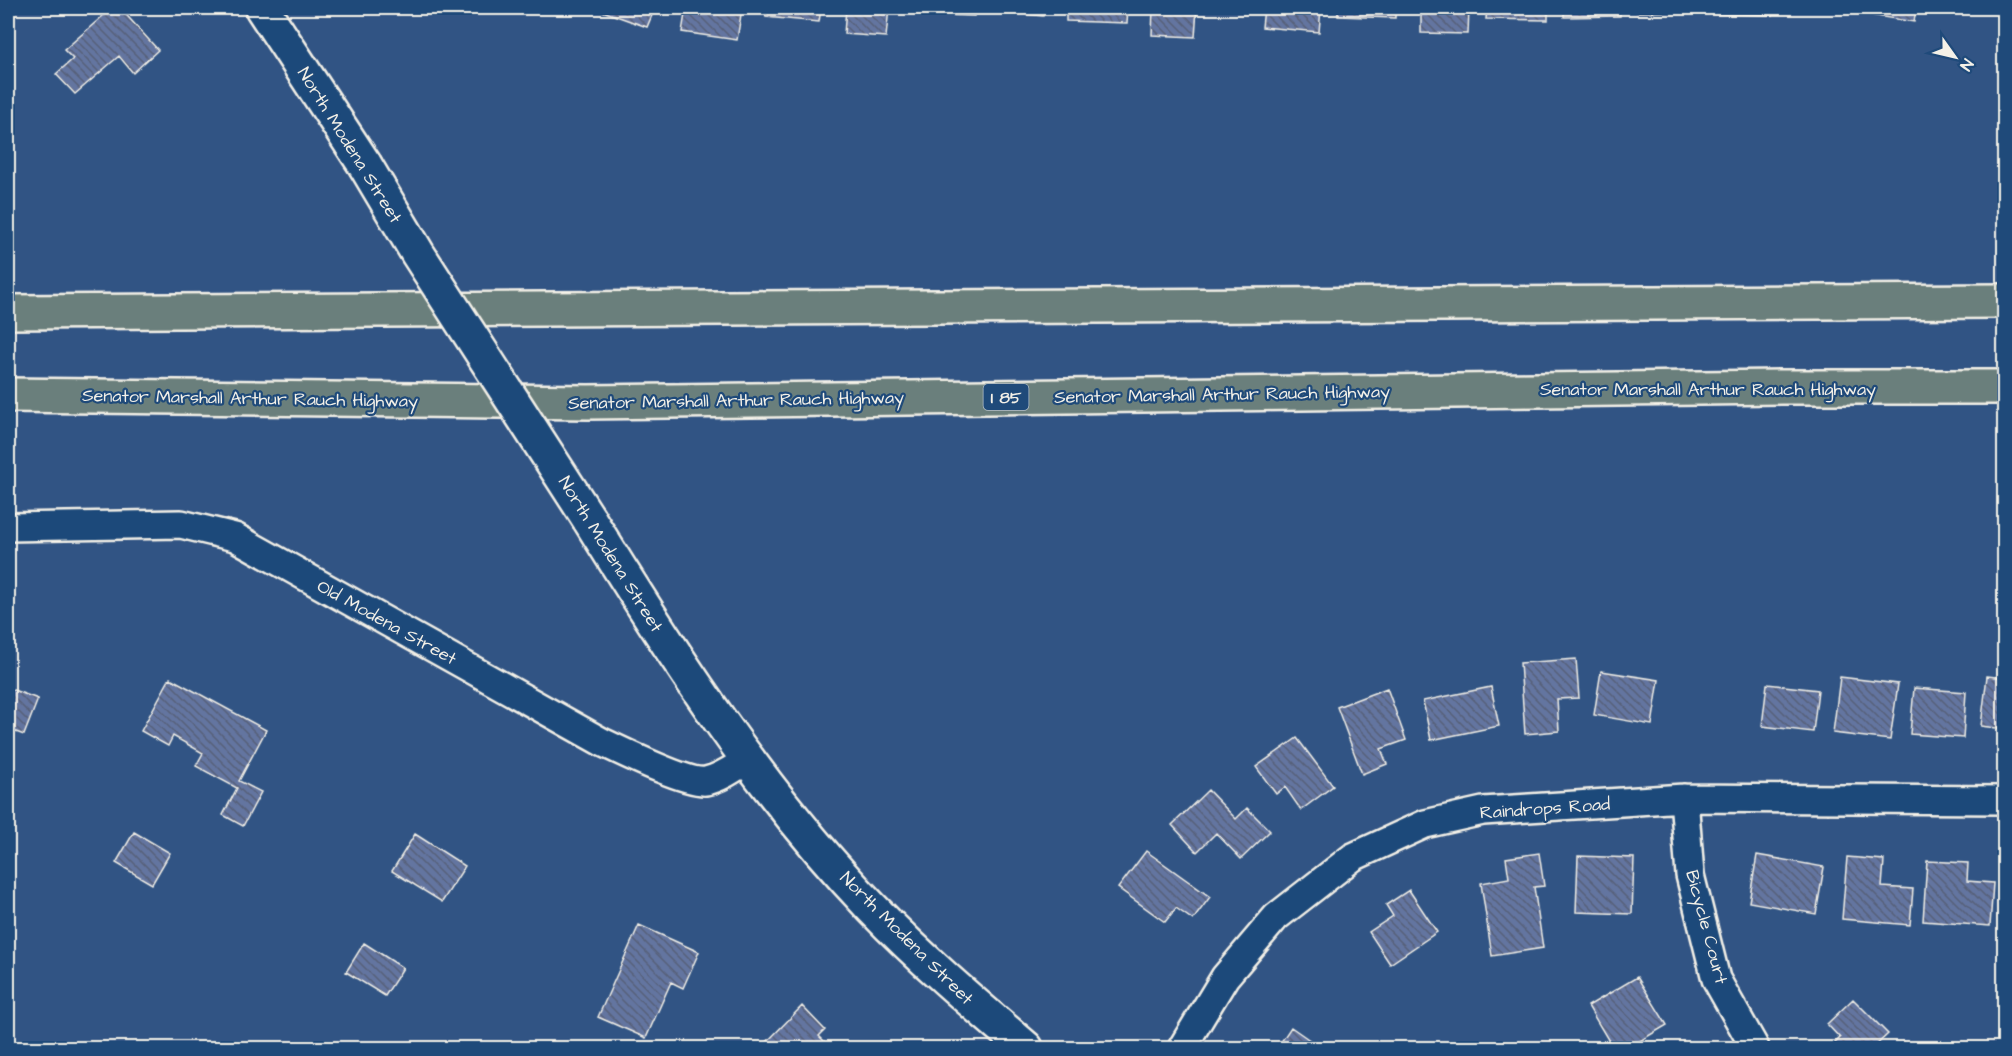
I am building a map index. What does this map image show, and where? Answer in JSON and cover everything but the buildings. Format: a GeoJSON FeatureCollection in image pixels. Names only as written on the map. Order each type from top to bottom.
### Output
{"type":"FeatureCollection","features":[{"type":"Feature","properties":{"kind":"highway"},"geometry":{"type":"LineString","coordinates":[[8,312],[2004,301]]}},
{"type":"Feature","properties":{"kind":"highway","name":"Senator Marshall Arthur Rauch Highway"},"geometry":{"type":"LineString","coordinates":[[8,395],[588,402],[1781,387],[2004,387]]}},
{"type":"Feature","properties":{"kind":"street","name":"North Modena Street"},"geometry":{"type":"LineString","coordinates":[[262,8],[365,165],[418,254],[589,519],[646,612],[747,760],[813,842],[872,908],[957,989],[1026,1048]]}},
{"type":"Feature","properties":{"kind":"street","name":"Old Modena Street"},"geometry":{"type":"LineString","coordinates":[[8,527],[181,524],[235,537],[602,742],[664,770],[704,782],[721,776],[747,760]]}},
{"type":"Feature","properties":{"kind":"street","name":"Raindrops Road"},"geometry":{"type":"LineString","coordinates":[[1182,1048],[1226,977],[1276,917],[1353,857],[1425,824],[1483,811],[1684,798],[2004,800]]}},
{"type":"Feature","properties":{"kind":"street","name":"Bicycle Court"},"geometry":{"type":"LineString","coordinates":[[1684,798],[1690,875],[1716,979],[1755,1048]]}}]}
